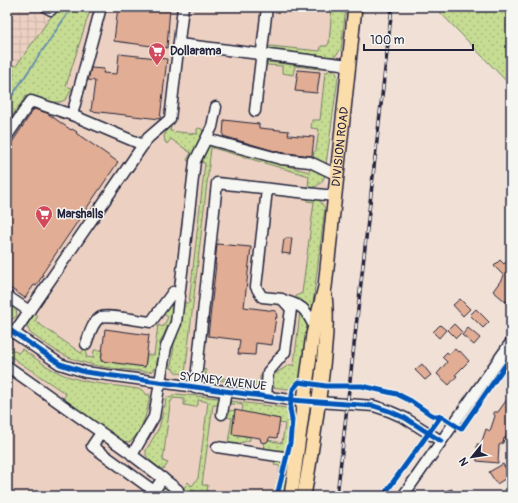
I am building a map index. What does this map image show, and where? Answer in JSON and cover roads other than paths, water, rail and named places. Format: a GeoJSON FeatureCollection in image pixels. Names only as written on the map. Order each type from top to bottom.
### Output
{"type":"FeatureCollection","features":[{"type":"Feature","properties":{"kind":"main road","name":"DIVISION ROAD"},"geometry":{"type":"LineString","coordinates":[[304,496],[318,402],[327,325],[325,287],[355,7]]}},
{"type":"Feature","properties":{"kind":"main road","name":"DIVISION ROAD"},"geometry":{"type":"LineString","coordinates":[[290,496],[297,458],[314,326],[325,287]]}},
{"type":"Feature","properties":{"kind":"street"},"geometry":{"type":"LineString","coordinates":[[72,115],[101,7]]}},
{"type":"Feature","properties":{"kind":"street"},"geometry":{"type":"LineString","coordinates":[[10,330],[29,311],[148,138],[170,119],[183,7]]}},
{"type":"Feature","properties":{"kind":"street"},"geometry":{"type":"LineString","coordinates":[[256,111],[267,7]]}},
{"type":"Feature","properties":{"kind":"street"},"geometry":{"type":"LineString","coordinates":[[179,44],[349,65]]}},
{"type":"Feature","properties":{"kind":"street"},"geometry":{"type":"LineString","coordinates":[[7,136],[31,101],[72,115],[143,145]]}},
{"type":"Feature","properties":{"kind":"street"},"geometry":{"type":"LineString","coordinates":[[133,455],[154,417],[166,348],[176,323],[195,161],[212,127],[216,106]]}},
{"type":"Feature","properties":{"kind":"street"},"geometry":{"type":"LineString","coordinates":[[207,139],[281,159],[310,162],[337,175]]}},
{"type":"Feature","properties":{"kind":"street"},"geometry":{"type":"LineString","coordinates":[[195,388],[217,183],[334,196]]}},
{"type":"Feature","properties":{"kind":"street"},"geometry":{"type":"LineString","coordinates":[[267,189],[256,287],[262,297],[282,299],[298,305],[306,311],[314,326]]}},
{"type":"Feature","properties":{"kind":"street"},"geometry":{"type":"LineString","coordinates":[[86,344],[93,326],[101,318],[110,316],[151,322],[173,292],[180,296]]}},
{"type":"Feature","properties":{"kind":"street"},"geometry":{"type":"LineString","coordinates":[[7,296],[29,311]]}},
{"type":"Feature","properties":{"kind":"street"},"geometry":{"type":"LineString","coordinates":[[266,396],[268,372],[285,352],[291,309],[283,300]]}},
{"type":"Feature","properties":{"kind":"street","name":"SYDNEY AVENUE"},"geometry":{"type":"LineString","coordinates":[[10,330],[60,364],[85,372],[195,388],[304,401],[352,404],[381,408],[405,418],[441,441]]}},
{"type":"Feature","properties":{"kind":"street"},"geometry":{"type":"LineString","coordinates":[[403,496],[511,342]]}},
{"type":"Feature","properties":{"kind":"street"},"geometry":{"type":"LineString","coordinates":[[7,366],[163,478],[178,490],[174,496]]}},
{"type":"Feature","properties":{"kind":"street"},"geometry":{"type":"LineString","coordinates":[[222,414],[226,391]]}},
{"type":"Feature","properties":{"kind":"street"},"geometry":{"type":"LineString","coordinates":[[101,433],[92,446],[103,454],[154,491],[163,478]]}},
{"type":"Feature","properties":{"kind":"street"},"geometry":{"type":"LineString","coordinates":[[217,447],[297,458]]}},
{"type":"Feature","properties":{"kind":"waterway"},"geometry":{"type":"LineString","coordinates":[[7,103],[72,7]]}},
{"type":"Feature","properties":{"kind":"railway"},"geometry":{"type":"LineString","coordinates":[[337,496],[392,7]]}},
{"type":"Feature","properties":{"kind":"place","name":"Dollarama"},"geometry":{"type":"Point","coordinates":[157,66]}},
{"type":"Feature","properties":{"kind":"place","name":"Marshalls"},"geometry":{"type":"Point","coordinates":[44,229]}}]}
